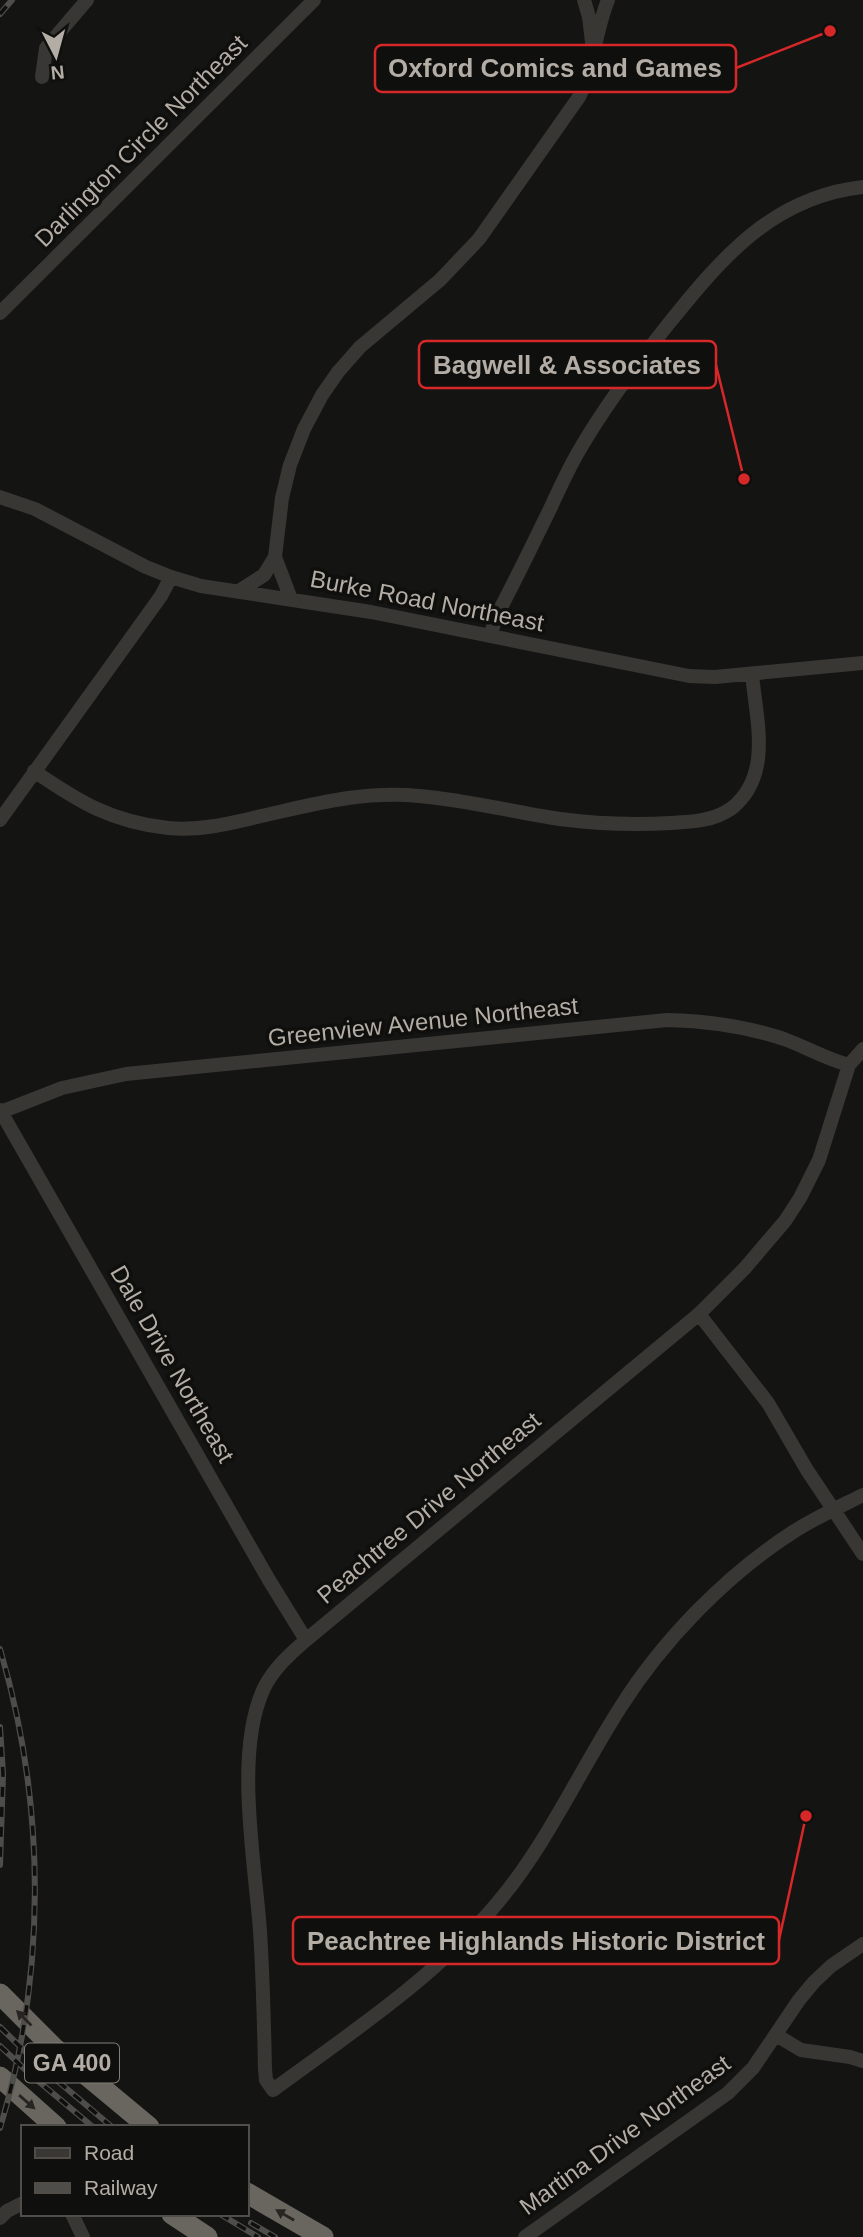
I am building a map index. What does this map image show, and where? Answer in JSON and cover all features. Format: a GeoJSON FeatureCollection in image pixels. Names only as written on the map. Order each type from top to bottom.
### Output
{"type":"FeatureCollection","features":[{"type":"Feature","properties":{"kind":"highway","name":"GA 400"},"geometry":{"type":"LineString","coordinates":[[0,1994],[54,2048],[147,2125]]}},
{"type":"Feature","properties":{"kind":"highway","name":"GA 400"},"geometry":{"type":"LineString","coordinates":[[0,2077],[53,2125]]}},
{"type":"Feature","properties":{"kind":"highway"},"geometry":{"type":"LineString","coordinates":[[248,2194],[323,2237]]}},
{"type":"Feature","properties":{"kind":"highway"},"geometry":{"type":"LineString","coordinates":[[175,2216],[207,2237]]}},
{"type":"Feature","properties":{"kind":"street"},"geometry":{"type":"LineString","coordinates":[[42,77],[46,48],[87,0]]}},
{"type":"Feature","properties":{"kind":"street","name":"Darlington Circle Northeast"},"geometry":{"type":"LineString","coordinates":[[0,313],[314,0]]}},
{"type":"Feature","properties":{"kind":"street"},"geometry":{"type":"LineString","coordinates":[[584,0],[593,54]]}},
{"type":"Feature","properties":{"kind":"street"},"geometry":{"type":"LineString","coordinates":[[239,591],[264,575],[275,557],[282,498],[290,465],[304,429],[322,395],[360,347],[440,281],[479,239],[579,97],[587,80],[608,0]]}},
{"type":"Feature","properties":{"kind":"street"},"geometry":{"type":"LineString","coordinates":[[490,636],[497,615],[578,451],[609,403],[710,273],[743,240],[785,212],[845,189],[863,187]]}},
{"type":"Feature","properties":{"kind":"street","name":"Burke Road Northeast"},"geometry":{"type":"LineString","coordinates":[[0,497],[35,509],[146,567],[201,586],[291,598],[689,676],[715,677],[863,663]]}},
{"type":"Feature","properties":{"kind":"street"},"geometry":{"type":"LineString","coordinates":[[275,557],[291,598]]}},
{"type":"Feature","properties":{"kind":"street"},"geometry":{"type":"LineString","coordinates":[[0,820],[172,578]]}},
{"type":"Feature","properties":{"kind":"street"},"geometry":{"type":"LineString","coordinates":[[33,771],[100,812],[129,821],[169,828],[218,826],[343,798],[386,793],[592,823],[643,825],[693,822],[730,809],[746,794],[755,778],[760,752],[752,674]]}},
{"type":"Feature","properties":{"kind":"street","name":"Greenview Avenue Northeast"},"geometry":{"type":"LineString","coordinates":[[0,1111],[62,1088],[126,1074],[667,1020],[707,1021],[752,1029],[849,1065]]}},
{"type":"Feature","properties":{"kind":"street","name":"Peachtree Drive Northeast"},"geometry":{"type":"LineString","coordinates":[[833,1510],[793,1532],[755,1560],[707,1602],[667,1644],[620,1707],[527,1863],[500,1900],[470,1934],[414,1984],[273,2090],[266,2080],[265,2069],[263,1977],[248,1795],[254,1716],[264,1689],[281,1662],[306,1640],[699,1314],[745,1268],[785,1221],[800,1198],[819,1160],[849,1065],[863,1049]]}},
{"type":"Feature","properties":{"kind":"street","name":"Dale Drive Northeast"},"geometry":{"type":"LineString","coordinates":[[0,1111],[306,1640]]}},
{"type":"Feature","properties":{"kind":"street"},"geometry":{"type":"LineString","coordinates":[[699,1314],[768,1403],[807,1470],[863,1554]]}},
{"type":"Feature","properties":{"kind":"street"},"geometry":{"type":"LineString","coordinates":[[833,1510],[863,1495]]}},
{"type":"Feature","properties":{"kind":"street","name":"Martina Drive Northeast"},"geometry":{"type":"LineString","coordinates":[[525,2237],[728,2093],[753,2068],[814,1982],[831,1966],[863,1944]]}},
{"type":"Feature","properties":{"kind":"street"},"geometry":{"type":"LineString","coordinates":[[776,2035],[801,2050],[863,2061]]}},
{"type":"Feature","properties":{"kind":"street"},"geometry":{"type":"LineString","coordinates":[[0,2218],[21,2204]]}},
{"type":"Feature","properties":{"kind":"street"},"geometry":{"type":"LineString","coordinates":[[73,2216],[83,2237]]}},
{"type":"Feature","properties":{"kind":"railway"},"geometry":{"type":"LineString","coordinates":[[0,14],[12,0]]}},
{"type":"Feature","properties":{"kind":"railway"},"geometry":{"type":"LineString","coordinates":[[0,1649],[26,1768],[33,1828],[35,1888],[33,1949],[26,2009],[0,2128]]}},
{"type":"Feature","properties":{"kind":"railway"},"geometry":{"type":"LineString","coordinates":[[0,1727],[3,1774],[0,1865]]}},
{"type":"Feature","properties":{"kind":"railway"},"geometry":{"type":"LineString","coordinates":[[0,2027],[40,2066],[110,2125]]}},
{"type":"Feature","properties":{"kind":"railway"},"geometry":{"type":"LineString","coordinates":[[0,2046],[91,2125]]}},
{"type":"Feature","properties":{"kind":"railway"},"geometry":{"type":"LineString","coordinates":[[223,2216],[258,2237]]}},
{"type":"Feature","properties":{"kind":"railway"},"geometry":{"type":"LineString","coordinates":[[251,2223],[275,2237]]}},
{"type":"Feature","properties":{"kind":"place","name":"Oxford Comics and Games"},"geometry":{"type":"Point","coordinates":[830,31]}},
{"type":"Feature","properties":{"kind":"place","name":"Bagwell & Associates"},"geometry":{"type":"Point","coordinates":[744,479]}},
{"type":"Feature","properties":{"kind":"place","name":"Peachtree Highlands Historic District"},"geometry":{"type":"Point","coordinates":[806,1816]}}]}
